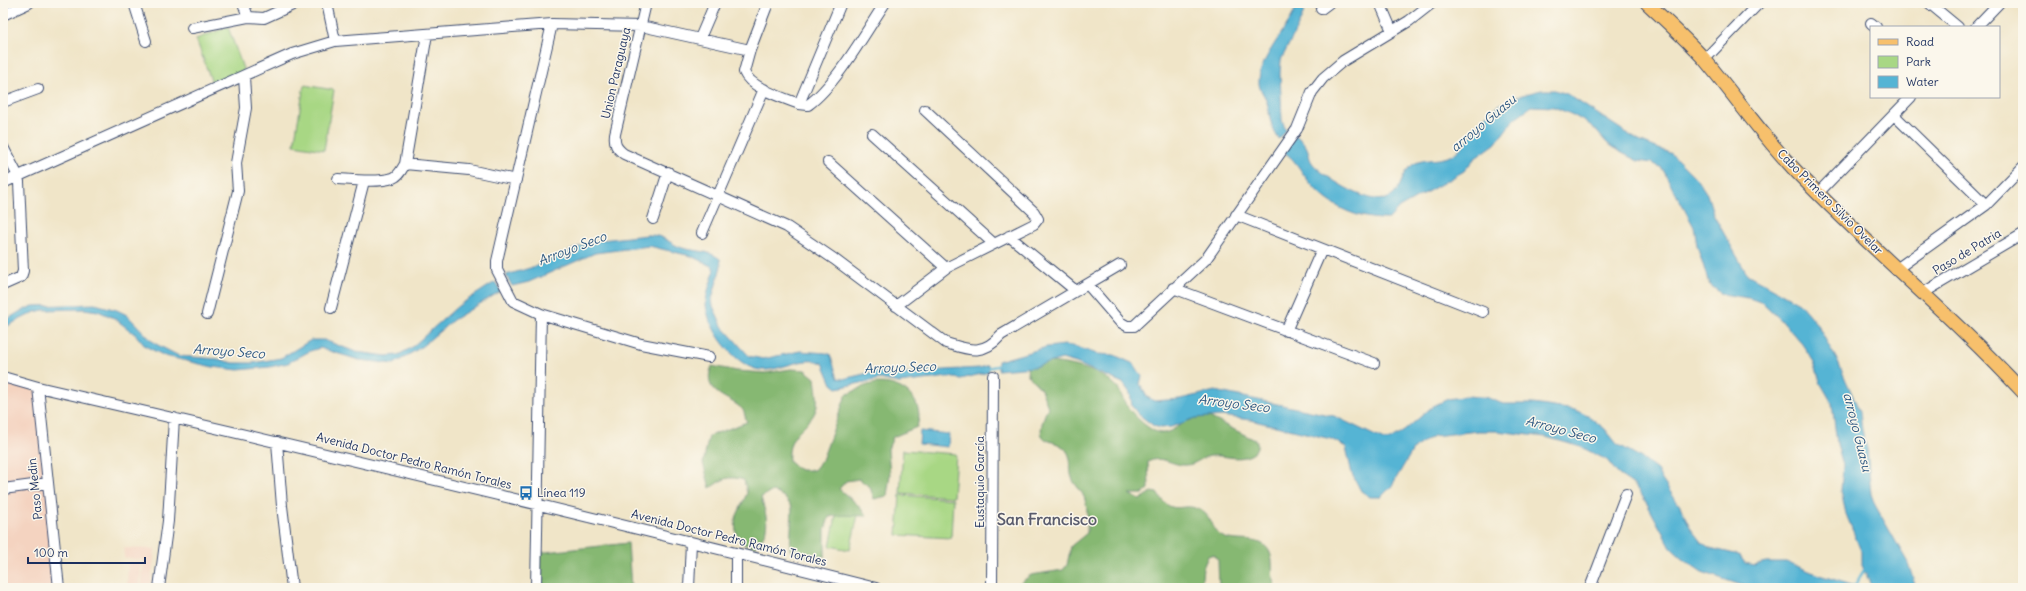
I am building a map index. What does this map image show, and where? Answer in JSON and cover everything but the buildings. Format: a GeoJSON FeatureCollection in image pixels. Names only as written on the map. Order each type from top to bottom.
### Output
{"type":"FeatureCollection","features":[{"type":"Feature","properties":{"kind":"main road","name":"Cabo Primero Silvio Ovelar"},"geometry":{"type":"LineString","coordinates":[[1647,3],[1704,60],[1776,149],[1818,193],[1987,353],[2023,392]]}},
{"type":"Feature","properties":{"kind":"street"},"geometry":{"type":"LineString","coordinates":[[3,14],[29,3]]}},
{"type":"Feature","properties":{"kind":"street"},"geometry":{"type":"LineString","coordinates":[[134,3],[146,41]]}},
{"type":"Feature","properties":{"kind":"street"},"geometry":{"type":"LineString","coordinates":[[243,3],[248,17]]}},
{"type":"Feature","properties":{"kind":"street"},"geometry":{"type":"LineString","coordinates":[[192,28],[248,17],[264,18],[297,3]]}},
{"type":"Feature","properties":{"kind":"street"},"geometry":{"type":"LineString","coordinates":[[327,3],[335,41]]}},
{"type":"Feature","properties":{"kind":"street","name":"Union Paraguaya"},"geometry":{"type":"LineString","coordinates":[[646,3],[614,141],[617,149],[624,154],[668,172]]}},
{"type":"Feature","properties":{"kind":"street"},"geometry":{"type":"LineString","coordinates":[[700,38],[715,3]]}},
{"type":"Feature","properties":{"kind":"street"},"geometry":{"type":"LineString","coordinates":[[768,3],[750,50],[744,72],[750,80],[764,89],[799,104],[808,105],[818,98],[836,76],[885,3]]}},
{"type":"Feature","properties":{"kind":"street"},"geometry":{"type":"LineString","coordinates":[[799,104],[841,3]]}},
{"type":"Feature","properties":{"kind":"street"},"geometry":{"type":"LineString","coordinates":[[1380,3],[1392,31]]}},
{"type":"Feature","properties":{"kind":"street"},"geometry":{"type":"LineString","coordinates":[[1088,285],[1120,322],[1127,326],[1134,326],[1206,259],[1297,129],[1312,92],[1323,78],[1343,61],[1392,31],[1432,3]]}},
{"type":"Feature","properties":{"kind":"street"},"geometry":{"type":"LineString","coordinates":[[1704,60],[1759,3]]}},
{"type":"Feature","properties":{"kind":"street"},"geometry":{"type":"LineString","coordinates":[[1930,3],[1957,26]]}},
{"type":"Feature","properties":{"kind":"street"},"geometry":{"type":"LineString","coordinates":[[1977,26],[1999,3]]}},
{"type":"Feature","properties":{"kind":"street"},"geometry":{"type":"LineString","coordinates":[[552,24],[497,261],[497,270],[513,301],[541,314],[641,344],[710,357]]}},
{"type":"Feature","properties":{"kind":"street"},"geometry":{"type":"LineString","coordinates":[[3,184],[18,176],[244,77],[292,54],[335,41],[552,24],[640,26],[750,50]]}},
{"type":"Feature","properties":{"kind":"street"},"geometry":{"type":"LineString","coordinates":[[338,179],[364,181],[393,178],[402,170],[405,164],[427,34]]}},
{"type":"Feature","properties":{"kind":"street"},"geometry":{"type":"LineString","coordinates":[[207,314],[238,191],[236,155],[246,108],[244,77]]}},
{"type":"Feature","properties":{"kind":"street"},"geometry":{"type":"LineString","coordinates":[[3,102],[38,89]]}},
{"type":"Feature","properties":{"kind":"street"},"geometry":{"type":"LineString","coordinates":[[702,233],[764,89]]}},
{"type":"Feature","properties":{"kind":"street"},"geometry":{"type":"LineString","coordinates":[[1818,193],[1910,98]]}},
{"type":"Feature","properties":{"kind":"street"},"geometry":{"type":"LineString","coordinates":[[896,306],[946,268],[993,243],[1034,224],[1038,219],[1034,212],[925,110]]}},
{"type":"Feature","properties":{"kind":"street"},"geometry":{"type":"LineString","coordinates":[[1894,115],[1986,205]]}},
{"type":"Feature","properties":{"kind":"street"},"geometry":{"type":"LineString","coordinates":[[872,134],[993,243]]}},
{"type":"Feature","properties":{"kind":"street"},"geometry":{"type":"LineString","coordinates":[[3,147],[18,176],[23,271],[21,277],[3,285]]}},
{"type":"Feature","properties":{"kind":"street"},"geometry":{"type":"LineString","coordinates":[[828,162],[946,268]]}},
{"type":"Feature","properties":{"kind":"street"},"geometry":{"type":"LineString","coordinates":[[405,164],[469,170],[516,180]]}},
{"type":"Feature","properties":{"kind":"street"},"geometry":{"type":"LineString","coordinates":[[1898,268],[1986,205],[2023,167]]}},
{"type":"Feature","properties":{"kind":"street"},"geometry":{"type":"LineString","coordinates":[[653,219],[668,172],[787,227],[946,343],[962,348],[980,350],[991,346],[1001,335],[1088,285],[1120,264]]}},
{"type":"Feature","properties":{"kind":"street"},"geometry":{"type":"LineString","coordinates":[[331,308],[364,181]]}},
{"type":"Feature","properties":{"kind":"street"},"geometry":{"type":"LineString","coordinates":[[1236,215],[1483,312]]}},
{"type":"Feature","properties":{"kind":"street","name":"Paso de Patria"},"geometry":{"type":"LineString","coordinates":[[1923,293],[2023,234]]}},
{"type":"Feature","properties":{"kind":"street"},"geometry":{"type":"LineString","coordinates":[[1009,236],[1076,291]]}},
{"type":"Feature","properties":{"kind":"street"},"geometry":{"type":"LineString","coordinates":[[1286,331],[1322,249]]}},
{"type":"Feature","properties":{"kind":"street"},"geometry":{"type":"LineString","coordinates":[[1174,288],[1374,364]]}},
{"type":"Feature","properties":{"kind":"street"},"geometry":{"type":"LineString","coordinates":[[536,588],[541,314]]}},
{"type":"Feature","properties":{"kind":"street","name":"Eustaquio García"},"geometry":{"type":"LineString","coordinates":[[992,588],[993,376]]}},
{"type":"Feature","properties":{"kind":"street","name":"Avenida Doctor Pedro Ramón Torales"},"geometry":{"type":"LineString","coordinates":[[3,377],[38,387],[537,504],[876,588]]}},
{"type":"Feature","properties":{"kind":"street","name":"Paso Medin"},"geometry":{"type":"LineString","coordinates":[[38,387],[59,588]]}},
{"type":"Feature","properties":{"kind":"street"},"geometry":{"type":"LineString","coordinates":[[159,588],[168,520],[174,418]]}},
{"type":"Feature","properties":{"kind":"street"},"geometry":{"type":"LineString","coordinates":[[277,442],[282,506],[292,588]]}},
{"type":"Feature","properties":{"kind":"street"},"geometry":{"type":"LineString","coordinates":[[3,489],[48,483]]}},
{"type":"Feature","properties":{"kind":"street"},"geometry":{"type":"LineString","coordinates":[[1590,588],[1626,494]]}},
{"type":"Feature","properties":{"kind":"street"},"geometry":{"type":"LineString","coordinates":[[690,588],[691,542]]}},
{"type":"Feature","properties":{"kind":"street"},"geometry":{"type":"LineString","coordinates":[[736,553],[736,588]]}},
{"type":"Feature","properties":{"kind":"shaded area"},"geometry":{"type":"Polygon","coordinates":[[[3,381],[38,391],[60,588],[3,588],[3,381]]]}},
{"type":"Feature","properties":{"kind":"shaded area"},"geometry":{"type":"Polygon","coordinates":[[[124,548],[155,549],[150,588],[141,588],[144,560],[124,558],[124,548]]]}},
{"type":"Feature","properties":{"kind":"shaded area"},"geometry":{"type":"Polygon","coordinates":[[[128,561],[141,562],[140,588],[127,588],[128,561]]]}},
{"type":"Feature","properties":{"kind":"green space"},"geometry":{"type":"Polygon","coordinates":[[[228,27],[244,71],[212,83],[196,39],[228,27]]]}},
{"type":"Feature","properties":{"kind":"green space"},"geometry":{"type":"Polygon","coordinates":[[[304,85],[334,90],[324,150],[294,145],[304,85]]]}},
{"type":"Feature","properties":{"kind":"green space"},"geometry":{"type":"Polygon","coordinates":[[[1026,361],[1071,365],[1094,372],[1104,377],[1118,388],[1125,403],[1133,414],[1148,427],[1158,432],[1166,433],[1199,412],[1257,441],[1257,447],[1254,453],[1242,458],[1212,456],[1187,465],[1157,459],[1148,462],[1149,489],[1143,494],[1129,494],[1140,500],[1151,492],[1157,493],[1168,506],[1178,508],[1189,507],[1202,511],[1206,514],[1217,533],[1225,538],[1251,541],[1264,545],[1271,555],[1273,577],[1276,588],[1219,588],[1218,560],[1214,554],[1208,556],[1203,568],[1201,588],[1000,588],[1020,583],[1031,575],[1063,570],[1067,565],[1071,546],[1087,533],[1086,502],[1072,478],[1068,453],[1063,447],[1046,440],[1043,436],[1041,431],[1048,407],[1041,389],[1028,375],[1026,361]]]}},
{"type":"Feature","properties":{"kind":"green space"},"geometry":{"type":"Polygon","coordinates":[[[712,366],[737,371],[765,373],[791,369],[805,370],[815,378],[817,406],[810,420],[795,435],[791,442],[789,451],[789,462],[800,470],[814,470],[822,460],[846,395],[868,385],[885,383],[901,388],[914,399],[919,415],[917,427],[893,437],[888,449],[890,475],[887,496],[874,499],[870,487],[859,479],[846,481],[839,489],[858,505],[867,516],[843,515],[829,517],[825,530],[825,556],[807,556],[790,550],[792,507],[784,497],[773,491],[761,497],[767,524],[764,535],[755,547],[743,544],[736,533],[735,520],[747,493],[744,480],[730,478],[719,482],[710,488],[703,463],[709,436],[747,422],[743,410],[738,405],[718,394],[713,389],[709,376],[712,366]]]}},
{"type":"Feature","properties":{"kind":"green space"},"geometry":{"type":"Polygon","coordinates":[[[903,450],[956,454],[953,497],[900,493],[903,450]]]}},
{"type":"Feature","properties":{"kind":"green space"},"geometry":{"type":"Polygon","coordinates":[[[900,495],[953,499],[951,538],[897,535],[900,495]]]}},
{"type":"Feature","properties":{"kind":"green space"},"geometry":{"type":"Polygon","coordinates":[[[837,511],[858,515],[850,550],[830,546],[837,511]]]}},
{"type":"Feature","properties":{"kind":"green space"},"geometry":{"type":"Polygon","coordinates":[[[628,543],[631,588],[537,588],[537,553],[628,543]]]}},
{"type":"Feature","properties":{"kind":"water"},"geometry":{"type":"Polygon","coordinates":[[[1296,3],[1307,3],[1300,22],[1281,60],[1280,74],[1282,120],[1286,131],[1279,139],[1272,126],[1267,102],[1259,86],[1260,73],[1264,62],[1291,18],[1296,3]]]}},
{"type":"Feature","properties":{"kind":"water"},"geometry":{"type":"Polygon","coordinates":[[[1542,90],[1555,90],[1567,94],[1639,141],[1672,154],[1697,179],[1707,194],[1714,216],[1747,274],[1799,303],[1816,323],[1836,358],[1860,412],[1862,430],[1867,449],[1871,494],[1875,505],[1908,563],[1916,588],[1872,588],[1861,563],[1861,551],[1846,514],[1841,491],[1843,465],[1837,444],[1832,403],[1821,384],[1814,362],[1802,344],[1781,320],[1763,303],[1749,298],[1722,294],[1709,284],[1697,245],[1694,227],[1662,168],[1652,163],[1638,161],[1622,153],[1607,143],[1592,126],[1573,115],[1554,107],[1532,106],[1515,118],[1495,144],[1474,159],[1464,171],[1399,208],[1389,219],[1378,219],[1357,215],[1328,200],[1308,181],[1293,160],[1284,152],[1296,135],[1306,146],[1312,163],[1320,171],[1351,191],[1374,199],[1384,199],[1395,193],[1407,171],[1413,164],[1441,159],[1452,155],[1465,144],[1487,114],[1508,100],[1542,90]]]}},
{"type":"Feature","properties":{"kind":"water"},"geometry":{"type":"Polygon","coordinates":[[[647,235],[659,236],[686,249],[708,253],[720,259],[721,266],[712,299],[713,306],[722,326],[749,356],[763,359],[800,351],[826,353],[830,354],[838,378],[843,379],[877,371],[895,375],[925,371],[980,368],[988,365],[989,372],[961,379],[948,377],[899,383],[880,379],[837,388],[832,384],[823,363],[815,361],[800,362],[769,370],[752,368],[733,355],[724,345],[717,335],[708,314],[706,300],[714,272],[713,267],[691,256],[649,246],[595,253],[529,282],[512,286],[506,275],[537,266],[578,247],[601,240],[647,235]]]}},
{"type":"Feature","properties":{"kind":"water"},"geometry":{"type":"Polygon","coordinates":[[[495,282],[501,291],[453,320],[421,347],[394,364],[359,360],[320,348],[310,351],[288,363],[270,367],[238,370],[213,367],[165,356],[145,346],[136,335],[114,318],[98,311],[84,309],[43,310],[35,312],[3,328],[3,322],[19,312],[33,306],[95,304],[117,310],[127,315],[154,343],[179,356],[218,359],[233,363],[253,363],[281,358],[311,340],[324,340],[356,352],[387,356],[398,355],[411,348],[458,306],[495,282]]]}},
{"type":"Feature","properties":{"kind":"water"},"geometry":{"type":"Polygon","coordinates":[[[1065,345],[1077,347],[1097,354],[1114,355],[1134,364],[1142,376],[1140,384],[1147,397],[1154,401],[1180,399],[1215,391],[1334,416],[1384,440],[1390,440],[1404,431],[1433,406],[1448,399],[1468,396],[1488,398],[1503,404],[1533,404],[1575,410],[1590,417],[1605,429],[1617,444],[1640,457],[1657,470],[1680,506],[1691,529],[1701,542],[1710,548],[1739,555],[1745,563],[1754,565],[1766,562],[1787,562],[1819,575],[1862,588],[1760,588],[1741,585],[1702,572],[1683,559],[1671,548],[1645,500],[1634,485],[1618,474],[1607,460],[1581,447],[1546,437],[1497,431],[1478,431],[1433,436],[1414,448],[1391,487],[1381,497],[1370,497],[1361,491],[1352,474],[1346,447],[1331,439],[1250,420],[1222,416],[1196,418],[1171,427],[1161,428],[1154,426],[1138,414],[1132,406],[1130,393],[1123,383],[1076,363],[1062,359],[1034,367],[998,370],[998,361],[1047,347],[1065,345]]]}},
{"type":"Feature","properties":{"kind":"water"},"geometry":{"type":"Polygon","coordinates":[[[920,431],[949,434],[948,447],[919,444],[920,431]]]}},
{"type":"Feature","properties":{"kind":"waterway","name":"Arroyo Seco"},"geometry":{"type":"LineString","coordinates":[[987,368],[1001,365]]}},
{"type":"Feature","properties":{"kind":"waterway","name":"arroyo Guasu"},"geometry":{"type":"LineString","coordinates":[[1853,588],[1866,567]]}},
{"type":"Feature","properties":{"kind":"place","name":"Línea 119"},"geometry":{"type":"Point","coordinates":[526,493]}},
{"type":"Feature","properties":{"kind":"district","name":"San Francisco"},"geometry":{"type":"Point","coordinates":[1047,519]}}]}
